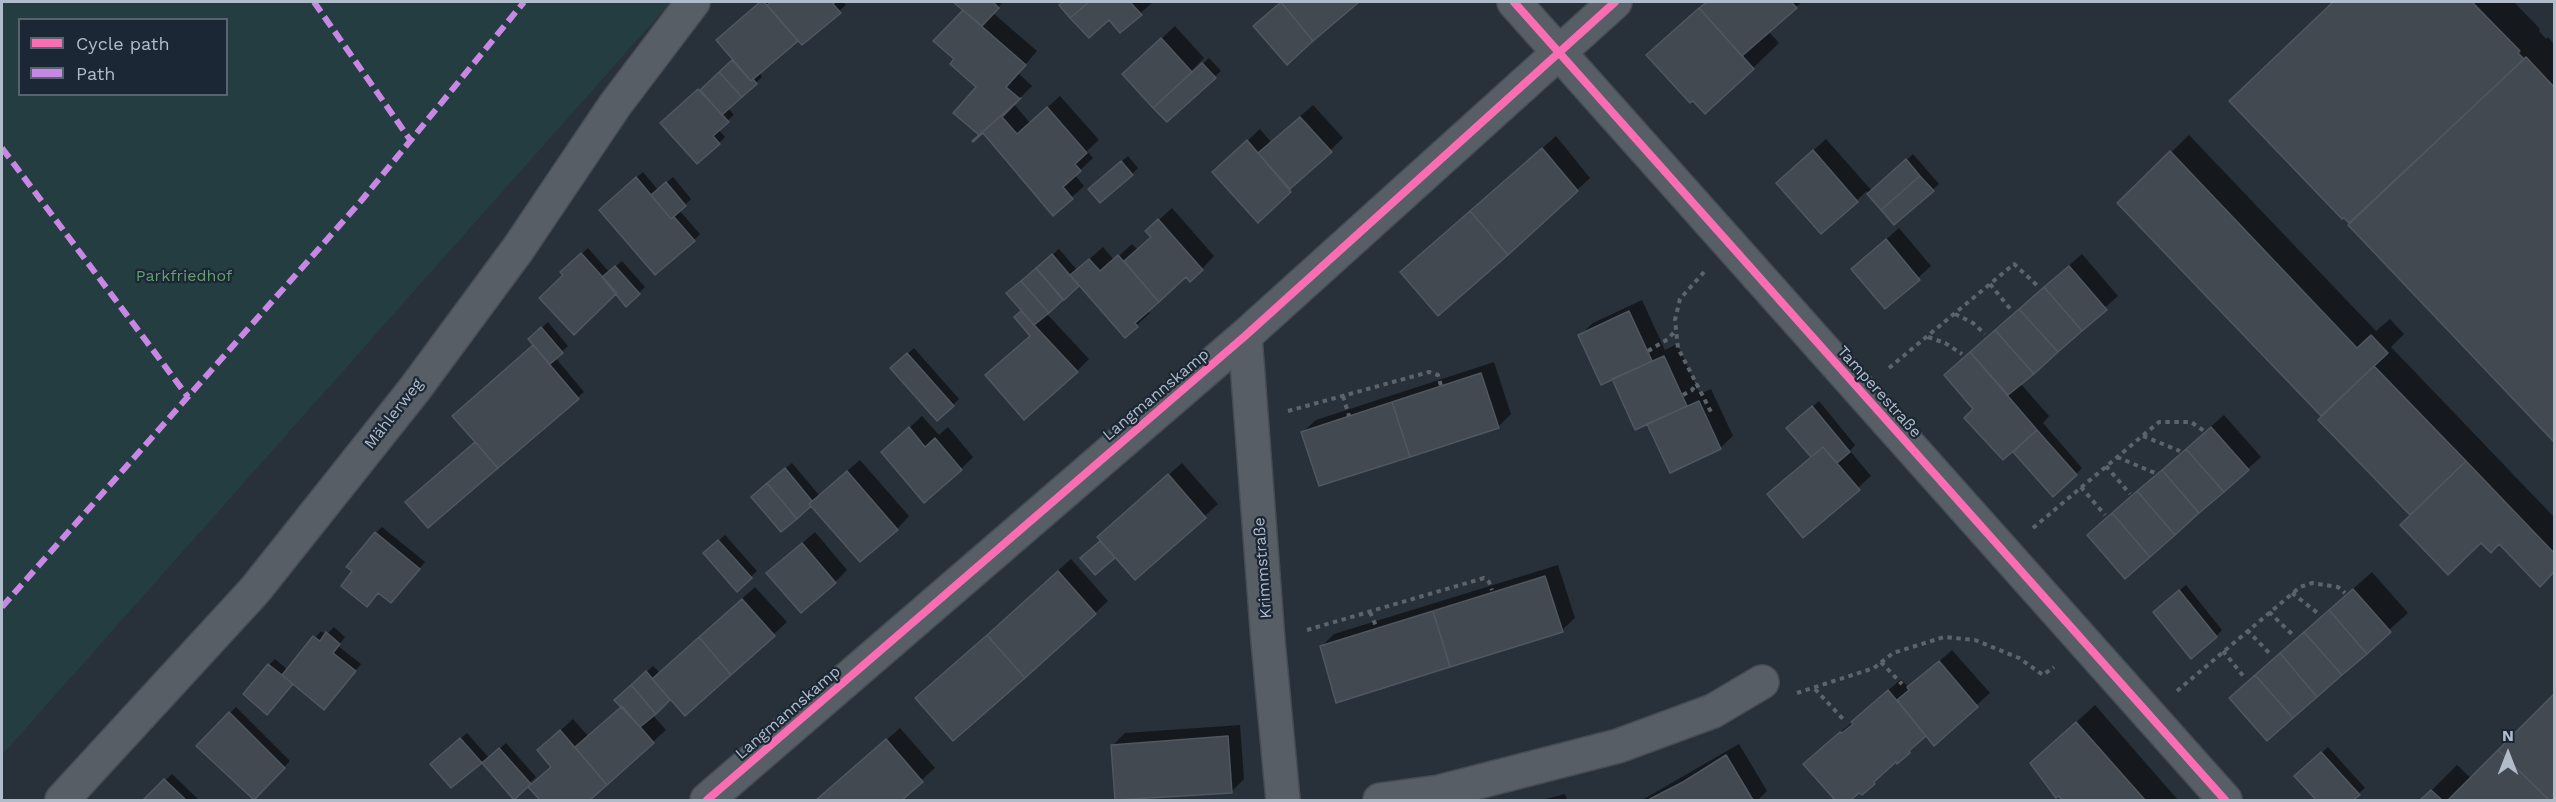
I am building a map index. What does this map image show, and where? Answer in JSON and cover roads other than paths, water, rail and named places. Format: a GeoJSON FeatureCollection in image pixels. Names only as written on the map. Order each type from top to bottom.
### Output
{"type":"FeatureCollection","features":[{"type":"Feature","properties":{"kind":"street","name":"Mählerweg"},"geometry":{"type":"LineString","coordinates":[[62,801],[255,590],[414,390],[512,258],[615,105],[693,2]]}},
{"type":"Feature","properties":{"kind":"street","name":"Tamperestraße"},"geometry":{"type":"LineString","coordinates":[[1514,2],[2225,801]]}},
{"type":"Feature","properties":{"kind":"street","name":"Langmannskamp"},"geometry":{"type":"LineString","coordinates":[[707,801],[1245,336],[1615,2]]}},
{"type":"Feature","properties":{"kind":"street","name":"Krimmstraße"},"geometry":{"type":"LineString","coordinates":[[1245,336],[1268,642],[1283,801]]}},
{"type":"Feature","properties":{"kind":"street"},"geometry":{"type":"LineString","coordinates":[[1380,801],[1439,792],[1618,746],[1713,711],[1762,682]]}},
{"type":"Feature","properties":{"kind":"park label","name":"Parkfriedhof"},"geometry":{"type":"Point","coordinates":[184,276]}}]}
